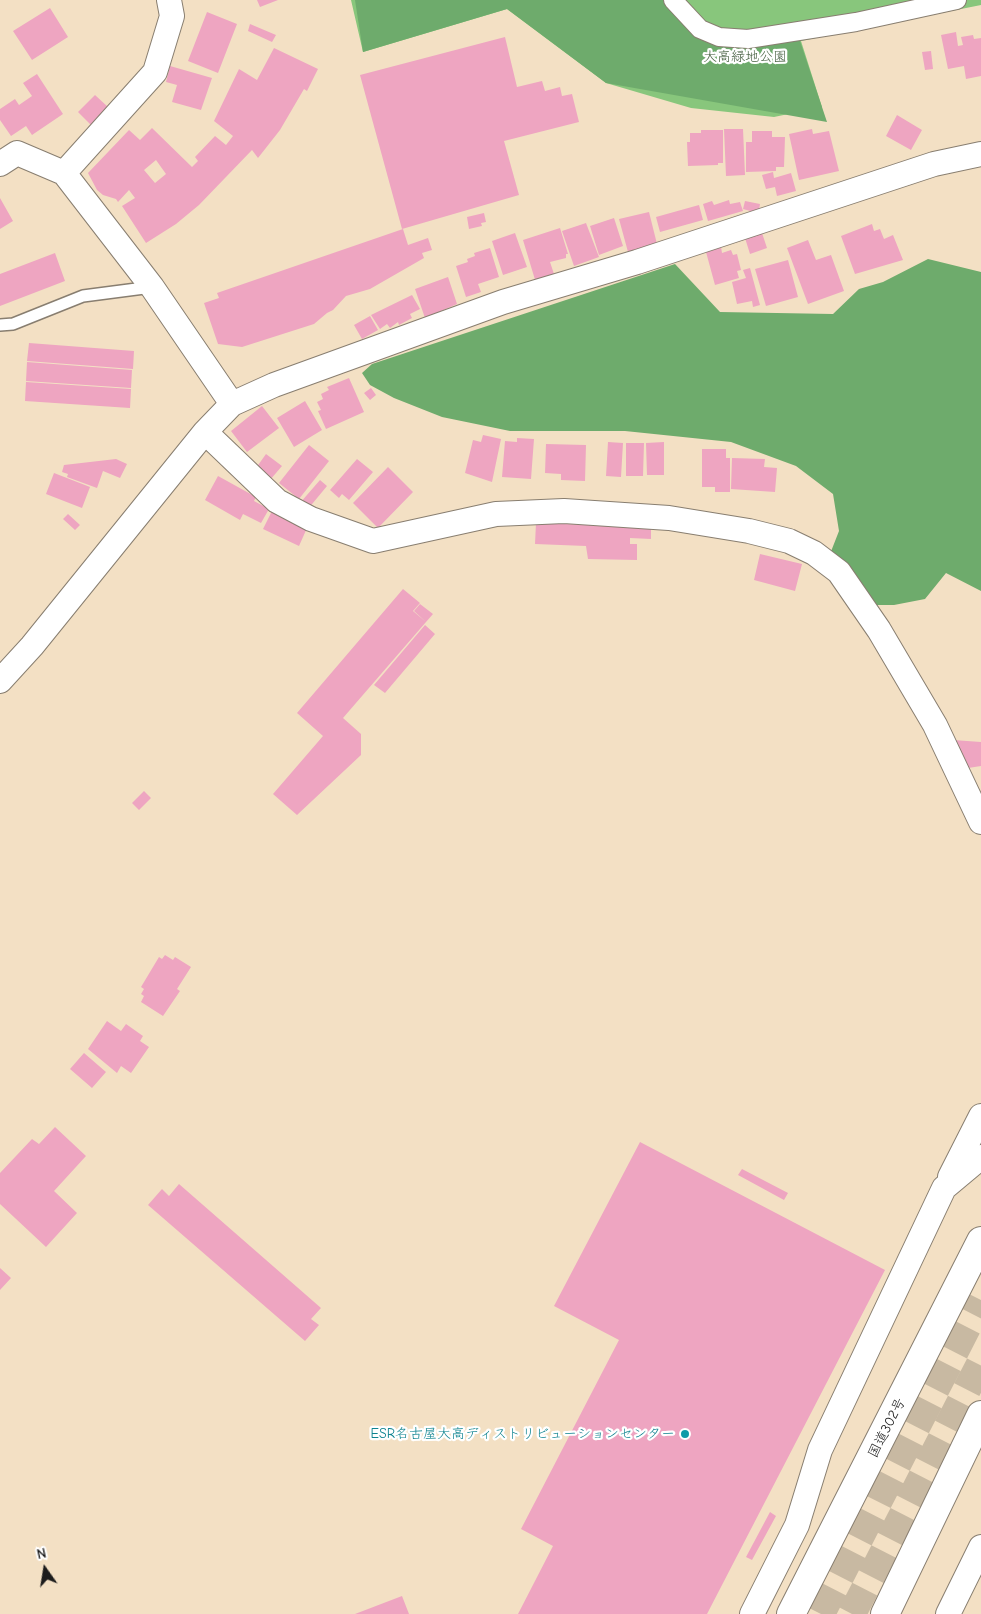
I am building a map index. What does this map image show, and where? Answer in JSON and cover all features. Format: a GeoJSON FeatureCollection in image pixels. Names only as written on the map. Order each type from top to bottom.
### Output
{"type":"FeatureCollection","features":[{"type":"Feature","properties":{"kind":"highway","name":"国道302号"},"geometry":{"type":"LineString","coordinates":[[791,1614],[981,1241]]}},
{"type":"Feature","properties":{"kind":"highway"},"geometry":{"type":"LineString","coordinates":[[885,1614],[981,1415]]}},
{"type":"Feature","properties":{"kind":"street"},"geometry":{"type":"LineString","coordinates":[[64,173],[155,72],[172,16],[169,0]]}},
{"type":"Feature","properties":{"kind":"street"},"geometry":{"type":"LineString","coordinates":[[673,0],[700,29],[719,36],[748,39],[856,22],[957,0]]}},
{"type":"Feature","properties":{"kind":"street"},"geometry":{"type":"LineString","coordinates":[[0,164],[17,153],[64,173],[152,287],[232,404]]}},
{"type":"Feature","properties":{"kind":"street"},"geometry":{"type":"LineString","coordinates":[[0,681],[32,646],[205,432],[232,404],[274,385],[503,302],[646,259],[934,164],[981,154]]}},
{"type":"Feature","properties":{"kind":"street"},"geometry":{"type":"LineString","coordinates":[[205,432],[277,501],[311,519],[373,540],[496,514],[564,511],[669,518],[749,531],[789,541],[814,553],[838,572],[878,630],[935,725],[981,822]]}},
{"type":"Feature","properties":{"kind":"street"},"geometry":{"type":"LineString","coordinates":[[752,1614],[797,1525],[820,1450],[944,1188],[980,1120]]}},
{"type":"Feature","properties":{"kind":"street"},"geometry":{"type":"LineString","coordinates":[[944,1188],[981,1157]]}},
{"type":"Feature","properties":{"kind":"street"},"geometry":{"type":"LineString","coordinates":[[948,1614],[981,1547]]}},
{"type":"Feature","properties":{"kind":"lane"},"geometry":{"type":"LineString","coordinates":[[0,325],[13,324],[83,296],[152,287]]}},
{"type":"Feature","properties":{"kind":"green space","name":"大高緑地公園"},"geometry":{"type":"Polygon","coordinates":[[[351,0],[981,0],[981,5],[801,41],[822,107],[774,117],[691,108],[606,83],[507,9],[363,52],[351,0]]]}},
{"type":"Feature","properties":{"kind":"green space","name":"大高緑地公園"},"geometry":{"type":"Polygon","coordinates":[[[355,0],[673,0],[719,37],[793,33],[800,41],[827,122],[606,83],[507,9],[363,52],[355,0]]]}},
{"type":"Feature","properties":{"kind":"green space"},"geometry":{"type":"Polygon","coordinates":[[[928,259],[981,272],[981,591],[946,573],[925,599],[894,605],[874,605],[830,554],[839,531],[833,494],[796,466],[731,442],[625,431],[510,431],[442,417],[394,398],[370,385],[362,373],[372,364],[675,264],[720,312],[833,314],[859,289],[883,282],[928,259]]]}},
{"type":"Feature","properties":{"kind":"building"},"geometry":{"type":"Polygon","coordinates":[[[257,0],[278,0],[260,7],[257,0]]]}},
{"type":"Feature","properties":{"kind":"building"},"geometry":{"type":"Polygon","coordinates":[[[50,8],[68,37],[32,60],[13,31],[50,8]]]}},
{"type":"Feature","properties":{"kind":"building"},"geometry":{"type":"Polygon","coordinates":[[[207,12],[237,24],[218,73],[188,61],[207,12]]]}},
{"type":"Feature","properties":{"kind":"building"},"geometry":{"type":"Polygon","coordinates":[[[250,24],[276,35],[272,42],[248,31],[250,24]]]}},
{"type":"Feature","properties":{"kind":"building"},"geometry":{"type":"Polygon","coordinates":[[[956,32],[958,46],[963,45],[961,37],[973,35],[974,39],[981,38],[981,76],[966,79],[964,66],[948,69],[941,35],[956,32]]]}},
{"type":"Feature","properties":{"kind":"building"},"geometry":{"type":"Polygon","coordinates":[[[505,37],[517,87],[542,81],[545,91],[560,87],[562,96],[572,94],[579,122],[504,141],[519,195],[402,229],[360,75],[505,37]]]}},
{"type":"Feature","properties":{"kind":"building"},"geometry":{"type":"Polygon","coordinates":[[[274,48],[318,69],[307,91],[304,89],[280,130],[258,158],[252,150],[199,205],[176,224],[146,243],[122,206],[135,198],[129,190],[118,202],[116,199],[103,195],[97,190],[88,173],[129,130],[140,140],[152,128],[192,167],[198,161],[195,157],[215,136],[226,145],[233,136],[214,121],[239,69],[257,80],[274,48]],[[156,160],[144,170],[155,183],[166,174],[156,160]]]}},
{"type":"Feature","properties":{"kind":"building"},"geometry":{"type":"Polygon","coordinates":[[[931,51],[933,69],[925,70],[922,52],[931,51]]]}},
{"type":"Feature","properties":{"kind":"building"},"geometry":{"type":"Polygon","coordinates":[[[170,66],[212,78],[201,110],[172,102],[177,85],[166,82],[170,66]]]}},
{"type":"Feature","properties":{"kind":"building"},"geometry":{"type":"Polygon","coordinates":[[[37,74],[63,114],[32,135],[26,126],[11,136],[0,120],[0,109],[15,99],[19,105],[32,96],[23,83],[37,74]]]}},
{"type":"Feature","properties":{"kind":"building"},"geometry":{"type":"Polygon","coordinates":[[[95,95],[108,107],[91,125],[78,112],[95,95]]]}},
{"type":"Feature","properties":{"kind":"building"},"geometry":{"type":"Polygon","coordinates":[[[897,115],[922,130],[911,150],[886,136],[897,115]]]}},
{"type":"Feature","properties":{"kind":"building"},"geometry":{"type":"Polygon","coordinates":[[[724,129],[743,129],[745,175],[726,176],[724,129]]]}},
{"type":"Feature","properties":{"kind":"building"},"geometry":{"type":"Polygon","coordinates":[[[812,129],[813,134],[829,131],[839,171],[799,180],[789,134],[812,129]]]}},
{"type":"Feature","properties":{"kind":"building"},"geometry":{"type":"Polygon","coordinates":[[[701,130],[723,130],[723,163],[718,163],[718,165],[688,166],[687,142],[690,142],[690,133],[701,133],[701,130]]]}},
{"type":"Feature","properties":{"kind":"building"},"geometry":{"type":"Polygon","coordinates":[[[752,131],[772,131],[772,137],[785,137],[784,167],[776,167],[776,171],[746,172],[746,142],[752,142],[752,131]]]}},
{"type":"Feature","properties":{"kind":"building"},"geometry":{"type":"Polygon","coordinates":[[[773,172],[774,178],[791,173],[796,191],[777,196],[775,187],[766,189],[762,175],[773,172]]]}},
{"type":"Feature","properties":{"kind":"building"},"geometry":{"type":"Polygon","coordinates":[[[0,198],[13,221],[0,229],[0,198]]]}},
{"type":"Feature","properties":{"kind":"building"},"geometry":{"type":"Polygon","coordinates":[[[729,200],[730,204],[740,202],[743,211],[708,221],[703,204],[712,201],[714,205],[729,200]]]}},
{"type":"Feature","properties":{"kind":"building"},"geometry":{"type":"Polygon","coordinates":[[[745,201],[760,204],[759,210],[754,212],[743,209],[745,201]]]}},
{"type":"Feature","properties":{"kind":"building"},"geometry":{"type":"Polygon","coordinates":[[[699,205],[703,220],[660,232],[656,217],[699,205]]]}},
{"type":"Feature","properties":{"kind":"building"},"geometry":{"type":"Polygon","coordinates":[[[649,212],[657,244],[628,252],[619,219],[649,212]]]}},
{"type":"Feature","properties":{"kind":"building"},"geometry":{"type":"Polygon","coordinates":[[[484,213],[486,222],[481,223],[482,226],[469,229],[467,217],[484,213]]]}},
{"type":"Feature","properties":{"kind":"building"},"geometry":{"type":"Polygon","coordinates":[[[614,218],[623,246],[599,255],[590,226],[614,218]]]}},
{"type":"Feature","properties":{"kind":"building"},"geometry":{"type":"Polygon","coordinates":[[[586,223],[599,257],[574,266],[562,231],[586,223]]]}},
{"type":"Feature","properties":{"kind":"building"},"geometry":{"type":"Polygon","coordinates":[[[872,224],[874,231],[880,229],[884,239],[893,235],[903,260],[855,274],[841,236],[872,224]]]}},
{"type":"Feature","properties":{"kind":"building"},"geometry":{"type":"Polygon","coordinates":[[[560,228],[568,254],[566,254],[566,258],[550,262],[555,277],[536,283],[523,240],[560,228]]]}},
{"type":"Feature","properties":{"kind":"building"},"geometry":{"type":"Polygon","coordinates":[[[403,229],[408,245],[428,238],[432,250],[422,253],[424,258],[370,289],[346,296],[333,310],[314,324],[242,347],[218,344],[204,303],[219,298],[217,293],[403,229]]]}},
{"type":"Feature","properties":{"kind":"building"},"geometry":{"type":"Polygon","coordinates":[[[515,233],[527,267],[503,275],[492,241],[515,233]]]}},
{"type":"Feature","properties":{"kind":"building"},"geometry":{"type":"Polygon","coordinates":[[[762,233],[767,248],[750,254],[745,238],[762,233]]]}},
{"type":"Feature","properties":{"kind":"building"},"geometry":{"type":"Polygon","coordinates":[[[808,240],[816,260],[831,255],[844,291],[808,304],[787,248],[808,240]]]}},
{"type":"Feature","properties":{"kind":"building"},"geometry":{"type":"Polygon","coordinates":[[[721,247],[722,253],[731,250],[733,255],[737,254],[741,270],[737,271],[739,278],[715,285],[706,252],[721,247]]]}},
{"type":"Feature","properties":{"kind":"building"},"geometry":{"type":"Polygon","coordinates":[[[490,248],[499,277],[478,284],[481,292],[466,297],[456,266],[468,262],[467,259],[475,256],[474,253],[490,248]]]}},
{"type":"Feature","properties":{"kind":"building"},"geometry":{"type":"Polygon","coordinates":[[[55,253],[65,281],[0,306],[0,274],[55,253]]]}},
{"type":"Feature","properties":{"kind":"building"},"geometry":{"type":"Polygon","coordinates":[[[788,260],[798,297],[766,306],[755,269],[788,260]]]}},
{"type":"Feature","properties":{"kind":"building"},"geometry":{"type":"Polygon","coordinates":[[[750,268],[760,305],[753,307],[752,301],[737,304],[732,282],[746,278],[743,270],[750,268]]]}},
{"type":"Feature","properties":{"kind":"building"},"geometry":{"type":"Polygon","coordinates":[[[448,277],[457,304],[425,318],[415,289],[448,277]]]}},
{"type":"Feature","properties":{"kind":"building"},"geometry":{"type":"Polygon","coordinates":[[[412,295],[420,309],[410,314],[412,318],[399,325],[398,322],[390,328],[387,324],[380,329],[371,315],[412,295]]]}},
{"type":"Feature","properties":{"kind":"building"},"geometry":{"type":"Polygon","coordinates":[[[370,316],[378,330],[362,339],[354,325],[370,316]]]}},
{"type":"Feature","properties":{"kind":"building"},"geometry":{"type":"Polygon","coordinates":[[[29,343],[134,351],[133,369],[27,361],[29,343]]]}},
{"type":"Feature","properties":{"kind":"building"},"geometry":{"type":"Polygon","coordinates":[[[27,362],[132,370],[131,388],[26,381],[27,362]]]}},
{"type":"Feature","properties":{"kind":"building"},"geometry":{"type":"Polygon","coordinates":[[[349,378],[364,412],[326,429],[318,411],[321,410],[317,402],[323,399],[321,394],[329,390],[327,387],[349,378]]]}},
{"type":"Feature","properties":{"kind":"building"},"geometry":{"type":"Polygon","coordinates":[[[26,382],[131,389],[130,408],[25,401],[26,382]]]}},
{"type":"Feature","properties":{"kind":"building"},"geometry":{"type":"Polygon","coordinates":[[[371,388],[376,395],[370,400],[364,393],[371,388]]]}},
{"type":"Feature","properties":{"kind":"building"},"geometry":{"type":"Polygon","coordinates":[[[305,401],[322,430],[294,447],[277,418],[305,401]]]}},
{"type":"Feature","properties":{"kind":"building"},"geometry":{"type":"Polygon","coordinates":[[[262,406],[279,428],[247,452],[231,431],[262,406]]]}},
{"type":"Feature","properties":{"kind":"building"},"geometry":{"type":"Polygon","coordinates":[[[483,435],[501,439],[492,482],[465,473],[473,440],[481,442],[483,435]]]}},
{"type":"Feature","properties":{"kind":"building"},"geometry":{"type":"Polygon","coordinates":[[[517,438],[534,439],[531,479],[502,477],[505,441],[517,442],[517,438]]]}},
{"type":"Feature","properties":{"kind":"building"},"geometry":{"type":"Polygon","coordinates":[[[608,442],[623,443],[621,477],[606,476],[608,442]]]}},
{"type":"Feature","properties":{"kind":"building"},"geometry":{"type":"Polygon","coordinates":[[[664,442],[664,475],[647,475],[646,443],[664,442]]]}},
{"type":"Feature","properties":{"kind":"building"},"geometry":{"type":"Polygon","coordinates":[[[626,443],[644,443],[643,476],[626,476],[626,443]]]}},
{"type":"Feature","properties":{"kind":"building"},"geometry":{"type":"Polygon","coordinates":[[[546,444],[586,445],[585,481],[561,480],[561,474],[545,473],[546,444]]]}},
{"type":"Feature","properties":{"kind":"building"},"geometry":{"type":"Polygon","coordinates":[[[309,445],[329,461],[299,499],[279,483],[309,445]]]}},
{"type":"Feature","properties":{"kind":"building"},"geometry":{"type":"Polygon","coordinates":[[[702,449],[726,449],[726,458],[730,458],[730,492],[715,492],[715,487],[702,487],[702,449]]]}},
{"type":"Feature","properties":{"kind":"building"},"geometry":{"type":"Polygon","coordinates":[[[266,454],[282,466],[270,480],[256,468],[266,454]]]}},
{"type":"Feature","properties":{"kind":"building"},"geometry":{"type":"Polygon","coordinates":[[[732,458],[765,459],[764,467],[777,468],[775,492],[731,489],[732,458]]]}},
{"type":"Feature","properties":{"kind":"building"},"geometry":{"type":"Polygon","coordinates":[[[116,459],[127,464],[120,478],[103,471],[97,488],[67,477],[68,474],[62,472],[64,465],[116,459]]]}},
{"type":"Feature","properties":{"kind":"building"},"geometry":{"type":"Polygon","coordinates":[[[357,459],[373,472],[349,500],[342,494],[339,498],[330,490],[357,459]]]}},
{"type":"Feature","properties":{"kind":"building"},"geometry":{"type":"Polygon","coordinates":[[[388,467],[413,492],[378,528],[353,503],[388,467]]]}},
{"type":"Feature","properties":{"kind":"building"},"geometry":{"type":"Polygon","coordinates":[[[54,473],[90,487],[82,508],[46,494],[54,473]]]}},
{"type":"Feature","properties":{"kind":"building"},"geometry":{"type":"Polygon","coordinates":[[[218,476],[256,497],[254,501],[269,509],[261,523],[243,514],[240,520],[205,500],[218,476]]]}},
{"type":"Feature","properties":{"kind":"building"},"geometry":{"type":"Polygon","coordinates":[[[320,480],[327,486],[308,509],[300,503],[320,480]]]}},
{"type":"Feature","properties":{"kind":"building"},"geometry":{"type":"Polygon","coordinates":[[[272,511],[307,528],[299,546],[263,529],[272,511]]]}},
{"type":"Feature","properties":{"kind":"building"},"geometry":{"type":"Polygon","coordinates":[[[68,514],[80,525],[75,530],[63,519],[68,514]]]}},
{"type":"Feature","properties":{"kind":"building"},"geometry":{"type":"Polygon","coordinates":[[[536,523],[651,527],[651,539],[630,538],[630,544],[637,544],[637,560],[588,559],[586,546],[535,544],[536,523]]]}},
{"type":"Feature","properties":{"kind":"building"},"geometry":{"type":"Polygon","coordinates":[[[760,554],[802,564],[795,591],[754,580],[760,554]]]}},
{"type":"Feature","properties":{"kind":"building"},"geometry":{"type":"Polygon","coordinates":[[[403,589],[420,603],[413,611],[426,622],[343,718],[361,734],[361,755],[297,815],[273,794],[323,736],[297,713],[403,589]]]}},
{"type":"Feature","properties":{"kind":"building"},"geometry":{"type":"Polygon","coordinates":[[[420,604],[433,614],[426,622],[414,611],[420,604]]]}},
{"type":"Feature","properties":{"kind":"building"},"geometry":{"type":"Polygon","coordinates":[[[425,625],[435,634],[385,693],[374,685],[425,625]]]}},
{"type":"Feature","properties":{"kind":"building"},"geometry":{"type":"Polygon","coordinates":[[[953,740],[981,742],[981,766],[968,768],[953,740]]]}},
{"type":"Feature","properties":{"kind":"building"},"geometry":{"type":"Polygon","coordinates":[[[144,791],[151,798],[139,810],[132,803],[144,791]]]}},
{"type":"Feature","properties":{"kind":"building"},"geometry":{"type":"Polygon","coordinates":[[[165,955],[173,960],[175,957],[191,967],[177,989],[180,991],[163,1016],[141,1002],[144,996],[141,994],[144,989],[141,987],[159,957],[162,959],[165,955]]]}},
{"type":"Feature","properties":{"kind":"building"},"geometry":{"type":"Polygon","coordinates":[[[107,1021],[121,1031],[126,1024],[143,1036],[140,1041],[149,1047],[131,1073],[121,1066],[117,1073],[88,1049],[107,1021]]]}},
{"type":"Feature","properties":{"kind":"building"},"geometry":{"type":"Polygon","coordinates":[[[84,1053],[106,1072],[92,1088],[70,1069],[84,1053]]]}},
{"type":"Feature","properties":{"kind":"building"},"geometry":{"type":"Polygon","coordinates":[[[55,1127],[86,1156],[54,1191],[77,1213],[46,1247],[0,1204],[0,1173],[32,1139],[39,1144],[55,1127]]]}},
{"type":"Feature","properties":{"kind":"building","name":"ESR名古屋大高ディストリビューションセンター"},"geometry":{"type":"Polygon","coordinates":[[[640,1142],[885,1270],[707,1614],[518,1614],[553,1546],[521,1529],[619,1340],[554,1306],[640,1142]]]}},
{"type":"Feature","properties":{"kind":"building"},"geometry":{"type":"Polygon","coordinates":[[[742,1169],[788,1193],[784,1200],[738,1175],[742,1169]]]}},
{"type":"Feature","properties":{"kind":"building"},"geometry":{"type":"Polygon","coordinates":[[[179,1184],[321,1308],[311,1319],[319,1325],[305,1341],[148,1205],[162,1189],[169,1196],[179,1184]]]}},
{"type":"Feature","properties":{"kind":"building"},"geometry":{"type":"Polygon","coordinates":[[[0,1268],[11,1278],[0,1290],[0,1268]]]}},
{"type":"Feature","properties":{"kind":"building"},"geometry":{"type":"Polygon","coordinates":[[[770,1512],[776,1516],[752,1560],[746,1557],[770,1512]]]}},
{"type":"Feature","properties":{"kind":"building"},"geometry":{"type":"Polygon","coordinates":[[[402,1596],[409,1614],[355,1614],[402,1596]]]}},
{"type":"Feature","properties":{"kind":"tunnel"},"geometry":{"type":"LineString","coordinates":[[821,1614],[981,1300]]}},
{"type":"Feature","properties":{"kind":"tunnel"},"geometry":{"type":"LineString","coordinates":[[852,1614],[981,1362]]}},
{"type":"Feature","properties":{"kind":"place","name":"ESR名古屋大高ディストリビューションセンター"},"geometry":{"type":"Point","coordinates":[685,1434]}}]}
